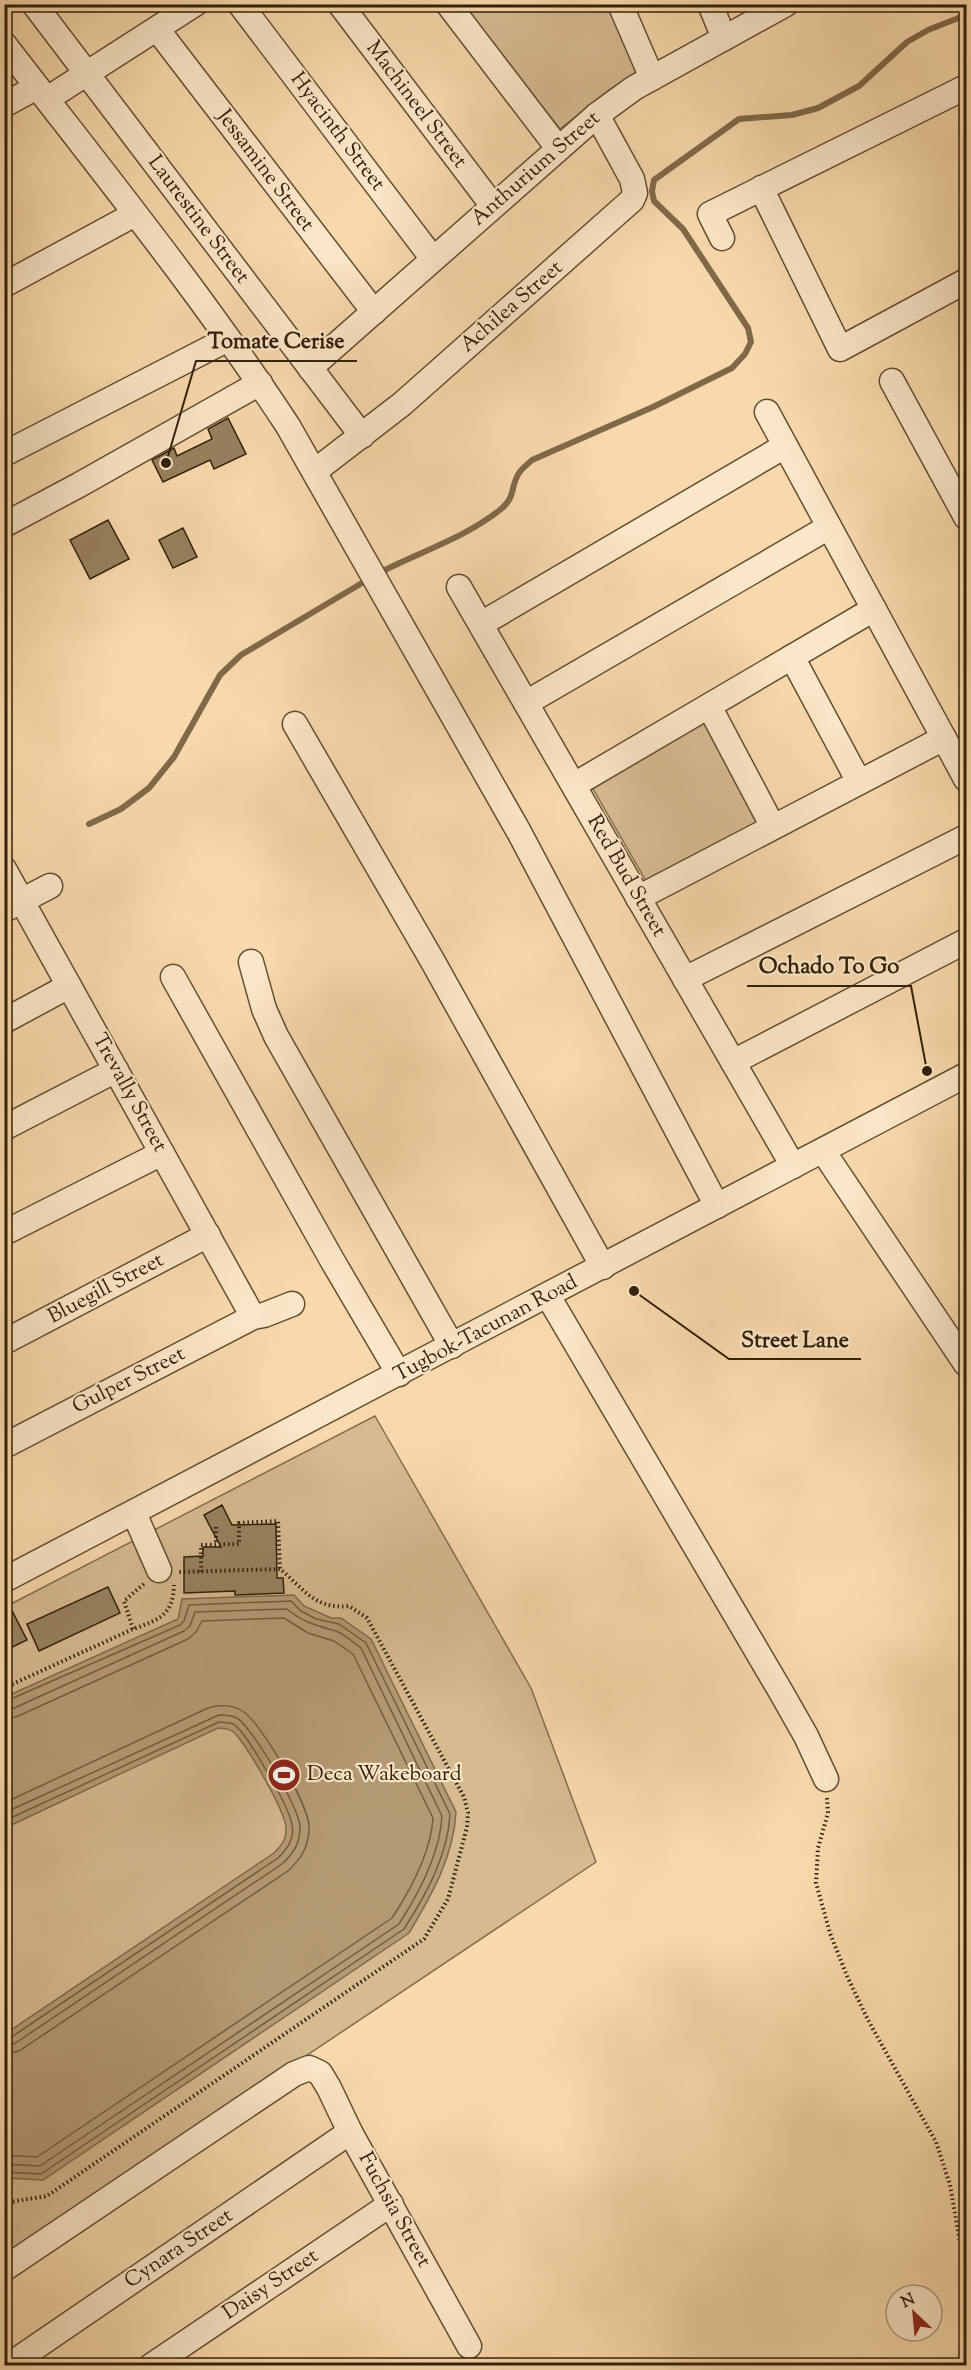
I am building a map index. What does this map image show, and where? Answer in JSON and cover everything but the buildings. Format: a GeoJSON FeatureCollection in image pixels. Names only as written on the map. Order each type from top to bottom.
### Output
{"type":"FeatureCollection","features":[{"type":"Feature","properties":{"kind":"street"},"geometry":{"type":"LineString","coordinates":[[4,105],[42,93],[87,74],[195,4]]}},
{"type":"Feature","properties":{"kind":"street","name":"Hyacinth Street"},"geometry":{"type":"LineString","coordinates":[[240,4],[433,259]]}},
{"type":"Feature","properties":{"kind":"street","name":"Machineel Street"},"geometry":{"type":"LineString","coordinates":[[340,4],[493,206]]}},
{"type":"Feature","properties":{"kind":"street"},"geometry":{"type":"LineString","coordinates":[[448,4],[558,148]]}},
{"type":"Feature","properties":{"kind":"street"},"geometry":{"type":"LineString","coordinates":[[620,4],[652,78]]}},
{"type":"Feature","properties":{"kind":"street"},"geometry":{"type":"LineString","coordinates":[[710,4],[724,38]]}},
{"type":"Feature","properties":{"kind":"street","name":"Anthurium Street"},"geometry":{"type":"LineString","coordinates":[[310,368],[597,115],[652,78],[786,4]]}},
{"type":"Feature","properties":{"kind":"street","name":"Laurestine Street"},"geometry":{"type":"LineString","coordinates":[[36,5],[362,436]]}},
{"type":"Feature","properties":{"kind":"street","name":"Jessamine Street"},"geometry":{"type":"LineString","coordinates":[[157,29],[374,312]]}},
{"type":"Feature","properties":{"kind":"street"},"geometry":{"type":"LineString","coordinates":[[4,44],[135,213],[228,339],[260,383],[315,471],[519,832],[717,1206]]}},
{"type":"Feature","properties":{"kind":"street"},"geometry":{"type":"LineString","coordinates":[[722,238],[710,214],[966,87]]}},
{"type":"Feature","properties":{"kind":"street","name":"Achilea Street"},"geometry":{"type":"LineString","coordinates":[[315,471],[420,388],[632,200],[635,193],[632,179],[597,115]]}},
{"type":"Feature","properties":{"kind":"street"},"geometry":{"type":"LineString","coordinates":[[761,188],[840,349],[966,281]]}},
{"type":"Feature","properties":{"kind":"street"},"geometry":{"type":"LineString","coordinates":[[4,285],[135,213]]}},
{"type":"Feature","properties":{"kind":"street"},"geometry":{"type":"LineString","coordinates":[[4,454],[228,339]]}},
{"type":"Feature","properties":{"kind":"street"},"geometry":{"type":"LineString","coordinates":[[892,381],[966,517]]}},
{"type":"Feature","properties":{"kind":"street"},"geometry":{"type":"LineString","coordinates":[[4,525],[80,485],[260,383]]}},
{"type":"Feature","properties":{"kind":"street"},"geometry":{"type":"LineString","coordinates":[[767,412],[966,779]]}},
{"type":"Feature","properties":{"kind":"street"},"geometry":{"type":"LineString","coordinates":[[481,624],[785,446]]}},
{"type":"Feature","properties":{"kind":"street"},"geometry":{"type":"LineString","coordinates":[[526,703],[830,527]]}},
{"type":"Feature","properties":{"kind":"street","name":"Red Bud Street"},"geometry":{"type":"LineString","coordinates":[[459,586],[793,1166]]}},
{"type":"Feature","properties":{"kind":"street"},"geometry":{"type":"LineString","coordinates":[[574,785],[874,609]]}},
{"type":"Feature","properties":{"kind":"street"},"geometry":{"type":"LineString","coordinates":[[792,657],[859,782]]}},
{"type":"Feature","properties":{"kind":"street"},"geometry":{"type":"LineString","coordinates":[[709,706],[773,827]]}},
{"type":"Feature","properties":{"kind":"street"},"geometry":{"type":"LineString","coordinates":[[295,724],[426,950],[603,1267]]}},
{"type":"Feature","properties":{"kind":"street"},"geometry":{"type":"LineString","coordinates":[[638,898],[944,738]]}},
{"type":"Feature","properties":{"kind":"street"},"geometry":{"type":"LineString","coordinates":[[685,979],[966,837]]}},
{"type":"Feature","properties":{"kind":"street","name":"Trevally Street"},"geometry":{"type":"LineString","coordinates":[[4,870],[13,906],[69,986],[253,1317]]}},
{"type":"Feature","properties":{"kind":"street"},"geometry":{"type":"LineString","coordinates":[[13,906],[50,886]]}},
{"type":"Feature","properties":{"kind":"street"},"geometry":{"type":"LineString","coordinates":[[733,1062],[966,941]]}},
{"type":"Feature","properties":{"kind":"street"},"geometry":{"type":"LineString","coordinates":[[251,962],[264,1009],[276,1036],[452,1346]]}},
{"type":"Feature","properties":{"kind":"street"},"geometry":{"type":"LineString","coordinates":[[172,977],[399,1374]]}},
{"type":"Feature","properties":{"kind":"street"},"geometry":{"type":"LineString","coordinates":[[4,1021],[69,986]]}},
{"type":"Feature","properties":{"kind":"street"},"geometry":{"type":"LineString","coordinates":[[4,1128],[116,1070]]}},
{"type":"Feature","properties":{"kind":"street","name":"Tugbok-Tacunan Road"},"geometry":{"type":"LineString","coordinates":[[4,1580],[549,1296],[966,1075]]}},
{"type":"Feature","properties":{"kind":"street"},"geometry":{"type":"LineString","coordinates":[[823,1151],[966,1365]]}},
{"type":"Feature","properties":{"kind":"street"},"geometry":{"type":"LineString","coordinates":[[4,1233],[162,1153]]}},
{"type":"Feature","properties":{"kind":"street","name":"Bluegill Street"},"geometry":{"type":"LineString","coordinates":[[4,1342],[207,1235]]}},
{"type":"Feature","properties":{"kind":"street"},"geometry":{"type":"LineString","coordinates":[[549,1296],[760,1655],[806,1736],[826,1779]]}},
{"type":"Feature","properties":{"kind":"street","name":"Gulper Street"},"geometry":{"type":"LineString","coordinates":[[4,1446],[253,1317],[292,1304]]}},
{"type":"Feature","properties":{"kind":"street"},"geometry":{"type":"LineString","coordinates":[[134,1513],[169,1575]]}},
{"type":"Feature","properties":{"kind":"street","name":"Fuchsia Street"},"geometry":{"type":"LineString","coordinates":[[4,2269],[294,2074],[309,2068],[320,2073],[350,2132],[469,2346]]}},
{"type":"Feature","properties":{"kind":"street","name":"Cynara Street"},"geometry":{"type":"LineString","coordinates":[[8,2366],[350,2132]]}},
{"type":"Feature","properties":{"kind":"street","name":"Daisy Street"},"geometry":{"type":"LineString","coordinates":[[151,2366],[391,2204]]}},
{"type":"Feature","properties":{"kind":"path"},"geometry":{"type":"LineString","coordinates":[[201,1572],[201,1545],[239,1544],[239,1523],[278,1521],[280,1569]]}},
{"type":"Feature","properties":{"kind":"path"},"geometry":{"type":"LineString","coordinates":[[216,1527],[216,1545]]}},
{"type":"Feature","properties":{"kind":"path"},"geometry":{"type":"LineString","coordinates":[[4,2203],[47,2196],[424,1939],[448,1899],[467,1827],[468,1813],[464,1797],[367,1618],[349,1606],[336,1608],[323,1604],[310,1596],[280,1569],[169,1575],[124,1601],[133,1629]]}},
{"type":"Feature","properties":{"kind":"path"},"geometry":{"type":"LineString","coordinates":[[4,1688],[166,1614],[172,1604],[169,1575]]}},
{"type":"Feature","properties":{"kind":"path"},"geometry":{"type":"LineString","coordinates":[[826,1779],[828,1813],[818,1848],[816,1883],[830,1933],[868,2020],[936,2142],[950,2185],[960,2242],[966,2252]]}},
{"type":"Feature","properties":{"kind":"shaded area"},"geometry":{"type":"Polygon","coordinates":[[[463,5],[608,5],[638,71],[609,90],[560,129],[463,5]]]}},
{"type":"Feature","properties":{"kind":"shaded area"},"geometry":{"type":"Polygon","coordinates":[[[704,722],[759,822],[646,881],[592,787],[704,722]]]}},
{"type":"Feature","properties":{"kind":"shaded area","name":"Deca Wakeboard"},"geometry":{"type":"Polygon","coordinates":[[[375,1416],[531,1688],[596,1862],[5,2257],[5,1607],[375,1416]]]}},
{"type":"Feature","properties":{"kind":"water"},"geometry":{"type":"Polygon","coordinates":[[[294,1595],[304,1606],[331,1618],[341,1618],[371,1639],[456,1812],[451,1844],[433,1890],[409,1933],[43,2180],[5,2178],[5,2034],[274,1853],[283,1842],[286,1829],[280,1808],[246,1748],[232,1731],[218,1728],[5,1828],[5,1697],[178,1619],[182,1599],[294,1595]]]}},
{"type":"Feature","properties":{"kind":"waterway"},"geometry":{"type":"LineString","coordinates":[[385,570],[460,535],[488,519],[506,505],[516,478],[532,460],[653,407],[732,368],[745,354],[751,342],[748,328],[683,229],[654,201],[652,191],[654,180],[739,119],[792,115],[818,108],[859,86],[907,42],[928,30],[966,15]]}},
{"type":"Feature","properties":{"kind":"waterway"},"geometry":{"type":"LineString","coordinates":[[89,824],[121,809],[149,788],[174,757],[220,675],[241,655],[362,583]]}},
{"type":"Feature","properties":{"kind":"place","name":"Tomate Cerise"},"geometry":{"type":"Point","coordinates":[166,463]}},
{"type":"Feature","properties":{"kind":"place","name":"Ochado To Go"},"geometry":{"type":"Point","coordinates":[927,1071]}},
{"type":"Feature","properties":{"kind":"place","name":"Street Lane"},"geometry":{"type":"Point","coordinates":[634,1291]}},
{"type":"Feature","properties":{"kind":"place","name":"Deca Wakeboard"},"geometry":{"type":"Point","coordinates":[284,1775]}}]}
